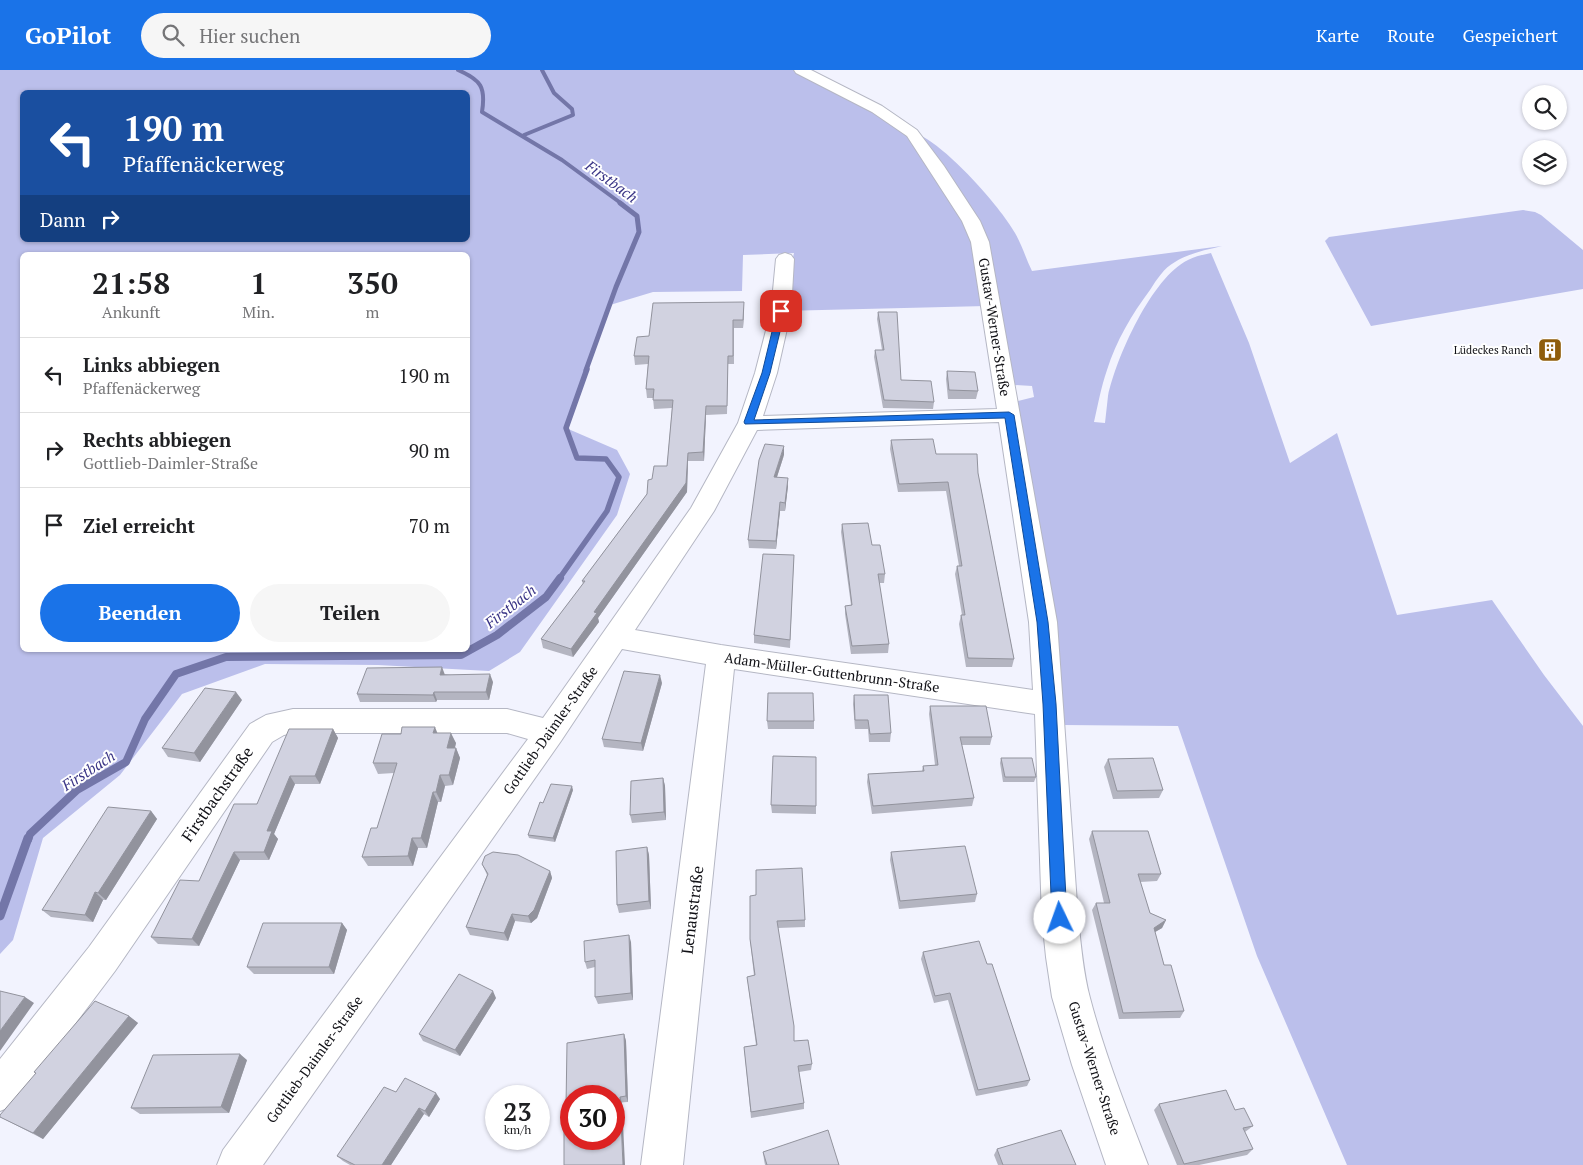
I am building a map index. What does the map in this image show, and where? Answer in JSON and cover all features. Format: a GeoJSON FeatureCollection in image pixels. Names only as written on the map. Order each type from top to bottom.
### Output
{"type":"FeatureCollection","features":[{"type":"Feature","properties":{"kind":"street","name":"Gustav-Werner-Straße"},"geometry":{"type":"LineString","coordinates":[[801,70],[877,109],[904,127],[919,140],[976,232],[984,261],[992,306],[1043,622],[1060,918],[1064,957],[1071,997],[1091,1065],[1127,1165]]}},
{"type":"Feature","properties":{"kind":"street","name":"Gottlieb-Daimler-Straße"},"geometry":{"type":"LineString","coordinates":[[238,1165],[550,732],[702,511],[749,422],[766,373],[781,311],[785,259]]}},
{"type":"Feature","properties":{"kind":"street"},"geometry":{"type":"LineString","coordinates":[[749,422],[1009,415]]}},
{"type":"Feature","properties":{"kind":"street","name":"Adam-Müller-Guttenbrunn-Straße"},"geometry":{"type":"LineString","coordinates":[[615,637],[721,656],[1049,704]]}},
{"type":"Feature","properties":{"kind":"street","name":"Lenaustraße"},"geometry":{"type":"LineString","coordinates":[[662,1165],[721,656]]}},
{"type":"Feature","properties":{"kind":"street","name":"Firstbachstraße"},"geometry":{"type":"LineString","coordinates":[[0,1091],[102,959],[261,733],[277,724],[294,721],[506,721],[550,732]]}},
{"type":"Feature","properties":{"kind":"shaded area"},"geometry":{"type":"Polygon","coordinates":[[[0,70],[797,70],[872,110],[906,134],[971,232],[986,306],[781,311],[794,253],[743,255],[742,291],[653,292],[610,305],[566,428],[617,450],[630,474],[617,515],[520,652],[489,671],[378,665],[265,664],[182,694],[120,775],[43,838],[13,940],[0,954],[0,70]]]}},
{"type":"Feature","properties":{"kind":"shaded area"},"geometry":{"type":"Polygon","coordinates":[[[919,135],[943,151],[985,193],[1008,221],[1020,242],[1032,271],[1222,246],[1180,259],[1167,267],[1158,278],[1131,318],[1115,349],[1103,383],[1094,422],[1105,423],[1112,380],[1127,341],[1149,300],[1161,283],[1175,269],[1191,259],[1211,253],[1249,343],[1290,463],[1337,433],[1397,615],[1492,600],[1544,675],[1583,726],[1583,1165],[1347,1165],[1257,956],[1178,726],[1063,725],[1014,402],[1034,397],[1032,386],[1014,385],[992,262],[919,135]]]}},
{"type":"Feature","properties":{"kind":"shaded area"},"geometry":{"type":"Polygon","coordinates":[[[1523,210],[1541,215],[1583,250],[1583,289],[1371,326],[1325,241],[1329,237],[1523,210]]]}},
{"type":"Feature","properties":{"kind":"building"},"geometry":{"type":"Polygon","coordinates":[[[744,302],[743,320],[733,320],[733,356],[728,356],[727,406],[706,406],[703,452],[688,453],[686,483],[594,612],[597,613],[571,649],[541,639],[647,494],[648,480],[652,479],[654,466],[667,466],[673,400],[653,400],[654,389],[646,389],[649,356],[634,356],[637,337],[649,336],[653,303],[744,302]]]}},
{"type":"Feature","properties":{"kind":"building"},"geometry":{"type":"Polygon","coordinates":[[[878,312],[897,312],[901,380],[931,381],[934,402],[884,400],[875,350],[884,350],[878,312]]]}},
{"type":"Feature","properties":{"kind":"building"},"geometry":{"type":"Polygon","coordinates":[[[947,371],[975,372],[978,391],[949,390],[947,371]]]}},
{"type":"Feature","properties":{"kind":"building"},"geometry":{"type":"Polygon","coordinates":[[[933,439],[936,454],[977,454],[978,473],[1014,659],[968,658],[961,615],[965,615],[957,566],[962,566],[948,482],[899,484],[891,440],[933,439]]]}},
{"type":"Feature","properties":{"kind":"building"},"geometry":{"type":"Polygon","coordinates":[[[765,444],[784,446],[774,477],[788,478],[785,503],[780,502],[776,541],[748,540],[759,460],[765,444]]]}},
{"type":"Feature","properties":{"kind":"building"},"geometry":{"type":"Polygon","coordinates":[[[868,523],[872,545],[880,545],[885,574],[878,574],[889,644],[852,646],[845,606],[852,605],[842,524],[868,523]]]}},
{"type":"Feature","properties":{"kind":"building"},"geometry":{"type":"Polygon","coordinates":[[[763,554],[794,555],[790,640],[754,635],[763,554]]]}},
{"type":"Feature","properties":{"kind":"building"},"geometry":{"type":"Polygon","coordinates":[[[442,667],[440,675],[490,674],[486,692],[434,692],[433,695],[357,694],[367,668],[442,667]]]}},
{"type":"Feature","properties":{"kind":"building"},"geometry":{"type":"Polygon","coordinates":[[[624,671],[660,675],[641,743],[602,739],[624,671]]]}},
{"type":"Feature","properties":{"kind":"building"},"geometry":{"type":"Polygon","coordinates":[[[205,688],[236,692],[194,753],[162,748],[205,688]]]}},
{"type":"Feature","properties":{"kind":"building"},"geometry":{"type":"Polygon","coordinates":[[[768,693],[813,693],[814,721],[767,721],[768,693]]]}},
{"type":"Feature","properties":{"kind":"building"},"geometry":{"type":"Polygon","coordinates":[[[854,695],[888,695],[891,733],[870,734],[868,720],[855,720],[854,695]]]}},
{"type":"Feature","properties":{"kind":"building"},"geometry":{"type":"Polygon","coordinates":[[[930,706],[986,706],[992,737],[960,737],[974,798],[873,806],[868,774],[924,771],[923,766],[938,765],[930,706]]]}},
{"type":"Feature","properties":{"kind":"building"},"geometry":{"type":"Polygon","coordinates":[[[402,727],[435,727],[433,733],[451,733],[447,748],[456,748],[449,775],[440,775],[436,792],[433,792],[421,838],[412,838],[408,856],[362,857],[371,828],[377,828],[397,763],[373,763],[382,734],[401,734],[402,727]]]}},
{"type":"Feature","properties":{"kind":"building"},"geometry":{"type":"Polygon","coordinates":[[[289,729],[333,729],[315,776],[290,776],[267,831],[272,831],[264,852],[234,852],[192,939],[151,937],[180,880],[199,881],[234,804],[257,804],[289,729]]]}},
{"type":"Feature","properties":{"kind":"building"},"geometry":{"type":"Polygon","coordinates":[[[773,756],[816,757],[816,806],[771,805],[773,756]]]}},
{"type":"Feature","properties":{"kind":"building"},"geometry":{"type":"Polygon","coordinates":[[[1001,758],[1032,758],[1036,777],[1005,777],[1001,758]]]}},
{"type":"Feature","properties":{"kind":"building"},"geometry":{"type":"Polygon","coordinates":[[[1153,758],[1163,790],[1117,791],[1108,759],[1153,758]]]}},
{"type":"Feature","properties":{"kind":"building"},"geometry":{"type":"Polygon","coordinates":[[[663,778],[664,812],[630,815],[631,781],[663,778]]]}},
{"type":"Feature","properties":{"kind":"building"},"geometry":{"type":"Polygon","coordinates":[[[551,784],[572,786],[553,838],[528,835],[540,802],[543,803],[551,784]]]}},
{"type":"Feature","properties":{"kind":"building"},"geometry":{"type":"Polygon","coordinates":[[[108,807],[151,811],[98,893],[95,892],[85,915],[42,910],[108,807]]]}},
{"type":"Feature","properties":{"kind":"building"},"geometry":{"type":"Polygon","coordinates":[[[1092,831],[1148,831],[1161,874],[1138,874],[1150,913],[1166,920],[1154,928],[1164,965],[1171,965],[1184,1011],[1123,1013],[1096,903],[1110,903],[1092,831]]]}},
{"type":"Feature","properties":{"kind":"building"},"geometry":{"type":"Polygon","coordinates":[[[965,846],[977,894],[900,901],[891,852],[965,846]]]}},
{"type":"Feature","properties":{"kind":"building"},"geometry":{"type":"Polygon","coordinates":[[[647,847],[649,901],[617,905],[616,851],[647,847]]]}},
{"type":"Feature","properties":{"kind":"building"},"geometry":{"type":"Polygon","coordinates":[[[493,852],[518,855],[550,871],[534,910],[528,916],[512,914],[504,933],[466,927],[488,874],[482,864],[485,856],[493,852]]]}},
{"type":"Feature","properties":{"kind":"building"},"geometry":{"type":"Polygon","coordinates":[[[802,868],[805,920],[777,921],[794,1026],[794,1041],[808,1040],[812,1064],[798,1066],[804,1103],[751,1112],[744,1047],[757,1045],[747,977],[755,975],[750,939],[750,896],[756,895],[756,870],[802,868]]]}},
{"type":"Feature","properties":{"kind":"building"},"geometry":{"type":"Polygon","coordinates":[[[263,923],[342,923],[329,967],[247,967],[263,923]]]}},
{"type":"Feature","properties":{"kind":"building"},"geometry":{"type":"Polygon","coordinates":[[[629,935],[631,993],[595,997],[595,960],[585,962],[584,941],[629,935]]]}},
{"type":"Feature","properties":{"kind":"building"},"geometry":{"type":"Polygon","coordinates":[[[979,941],[987,964],[992,964],[1030,1080],[978,1090],[950,993],[935,996],[923,952],[979,941]]]}},
{"type":"Feature","properties":{"kind":"building"},"geometry":{"type":"Polygon","coordinates":[[[459,974],[493,991],[455,1050],[419,1034],[459,974]]]}},
{"type":"Feature","properties":{"kind":"building"},"geometry":{"type":"Polygon","coordinates":[[[0,991],[25,997],[0,1031],[0,991]]]}},
{"type":"Feature","properties":{"kind":"building"},"geometry":{"type":"Polygon","coordinates":[[[95,1001],[129,1016],[33,1133],[0,1117],[36,1073],[34,1072],[95,1001]]]}},
{"type":"Feature","properties":{"kind":"building"},"geometry":{"type":"Polygon","coordinates":[[[624,1034],[626,1096],[625,1085],[566,1085],[567,1043],[624,1034]]]}},
{"type":"Feature","properties":{"kind":"building"},"geometry":{"type":"Polygon","coordinates":[[[240,1054],[221,1107],[131,1108],[153,1055],[240,1054]]]}},
{"type":"Feature","properties":{"kind":"building"},"geometry":{"type":"Polygon","coordinates":[[[405,1078],[436,1093],[425,1111],[419,1108],[382,1165],[355,1165],[337,1156],[384,1087],[396,1092],[405,1078]]]}},
{"type":"Feature","properties":{"kind":"building"},"geometry":{"type":"Polygon","coordinates":[[[1226,1090],[1235,1110],[1244,1108],[1253,1126],[1243,1128],[1253,1149],[1184,1164],[1159,1104],[1226,1090]]]}},
{"type":"Feature","properties":{"kind":"building"},"geometry":{"type":"Polygon","coordinates":[[[828,1130],[839,1165],[767,1165],[763,1152],[828,1130]]]}},
{"type":"Feature","properties":{"kind":"building"},"geometry":{"type":"Polygon","coordinates":[[[1061,1130],[1076,1165],[1003,1165],[997,1149],[1061,1130]]]}},
{"type":"Feature","properties":{"kind":"building"},"geometry":{"type":"Polygon","coordinates":[[[564,1150],[622,1150],[623,1165],[564,1165],[564,1150]]]}},
{"type":"Feature","properties":{"kind":"waterway","name":"Firstbach"},"geometry":{"type":"LineString","coordinates":[[458,70],[472,77],[480,85],[483,96],[482,112],[562,160],[622,204]]}},
{"type":"Feature","properties":{"kind":"waterway"},"geometry":{"type":"LineString","coordinates":[[524,135],[573,115],[572,109],[554,93],[542,70]]}},
{"type":"Feature","properties":{"kind":"waterway","name":"Firstbach"},"geometry":{"type":"LineString","coordinates":[[586,370],[616,287],[639,232],[637,216],[620,203]]}},
{"type":"Feature","properties":{"kind":"waterway","name":"Firstbach"},"geometry":{"type":"LineString","coordinates":[[559,579],[607,511],[619,477],[606,459],[577,458],[566,428],[587,369]]}},
{"type":"Feature","properties":{"kind":"waterway","name":"Firstbach"},"geometry":{"type":"LineString","coordinates":[[470,650],[497,635],[546,597],[560,578]]}},
{"type":"Feature","properties":{"kind":"waterway","name":"Firstbach"},"geometry":{"type":"LineString","coordinates":[[28,840],[30,834],[77,790],[126,762],[145,719],[176,674],[226,657],[461,655],[466,652]]}},
{"type":"Feature","properties":{"kind":"waterway","name":"Firstbach"},"geometry":{"type":"LineString","coordinates":[[0,916],[28,838]]}},
{"type":"Feature","properties":{"kind":"place","name":"Lüdeckes Ranch"},"geometry":{"type":"Point","coordinates":[1550,350]}},
{"type":"Feature","properties":{"kind":"route"},"geometry":{"type":"LineString","coordinates":[[781,311],[766,373],[749,422],[1009,415],[1043,622],[1060,918]]}}]}
